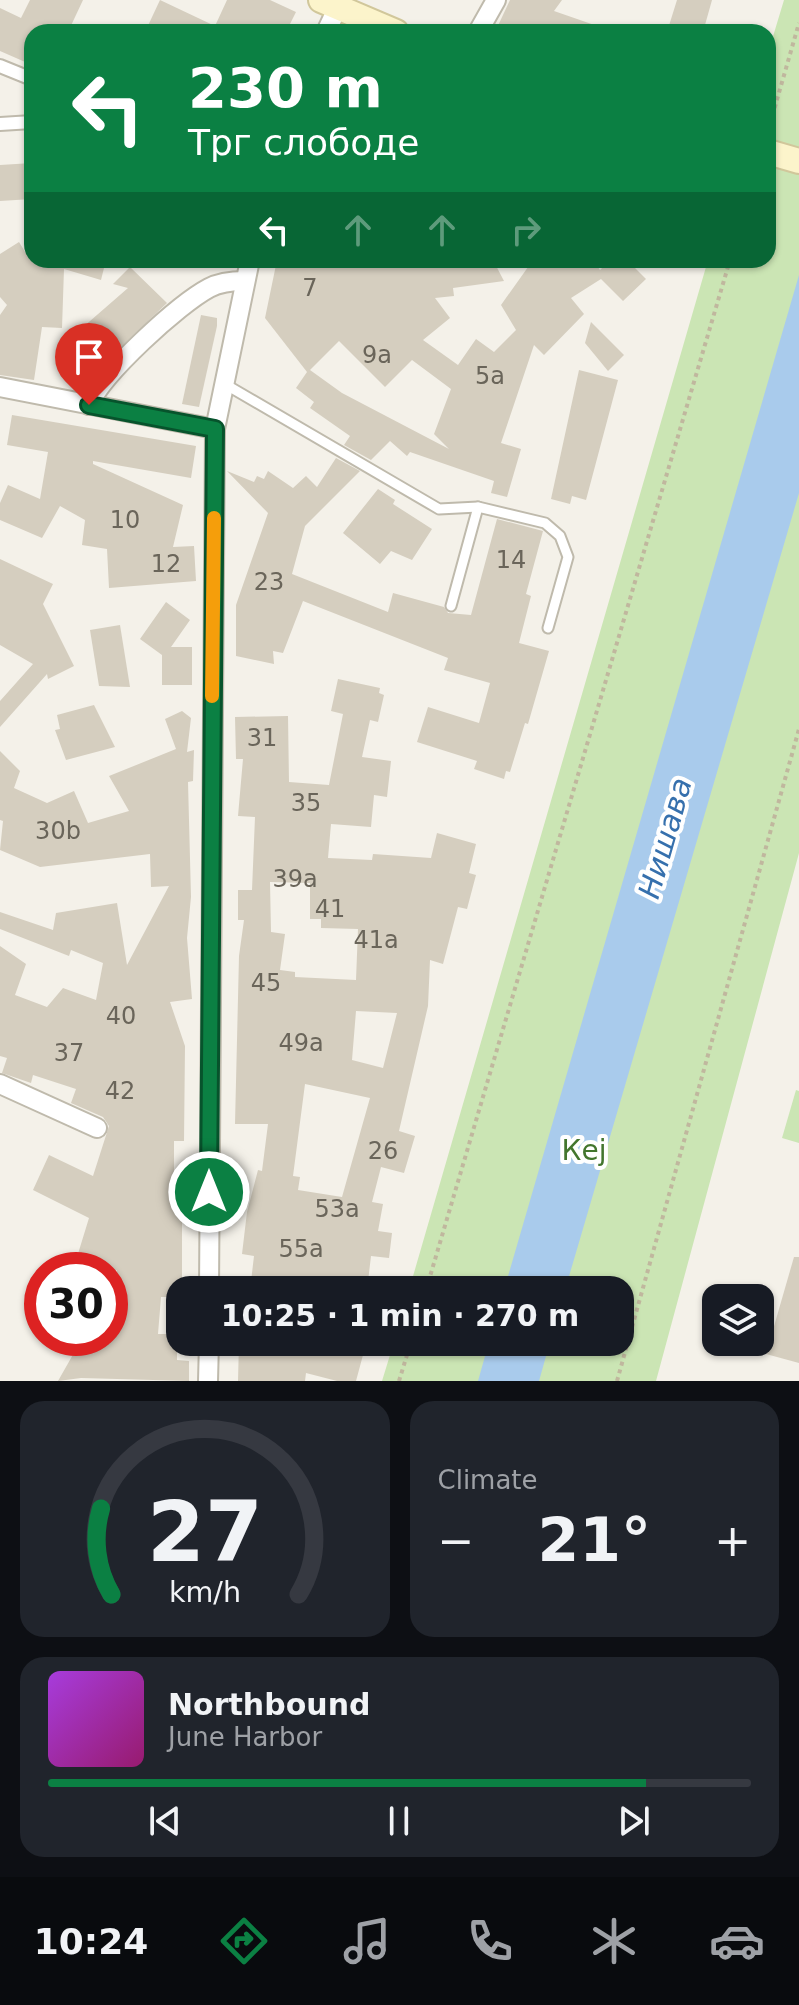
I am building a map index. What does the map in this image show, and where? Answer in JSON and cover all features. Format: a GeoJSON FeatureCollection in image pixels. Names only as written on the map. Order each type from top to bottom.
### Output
{"type":"FeatureCollection","features":[{"type":"Feature","properties":{"kind":"main road"},"geometry":{"type":"LineString","coordinates":[[329,5],[376,24]]}},
{"type":"Feature","properties":{"kind":"street"},"geometry":{"type":"LineString","coordinates":[[482,24],[496,0]]}},
{"type":"Feature","properties":{"kind":"street"},"geometry":{"type":"LineString","coordinates":[[0,66],[24,76]]}},
{"type":"Feature","properties":{"kind":"street"},"geometry":{"type":"LineString","coordinates":[[0,124],[24,122]]}},
{"type":"Feature","properties":{"kind":"street"},"geometry":{"type":"LineString","coordinates":[[209,1276],[215,429],[248,268]]}},
{"type":"Feature","properties":{"kind":"street"},"geometry":{"type":"LineString","coordinates":[[89,405],[111,370],[198,296],[224,282],[245,281]]}},
{"type":"Feature","properties":{"kind":"street"},"geometry":{"type":"LineString","coordinates":[[0,387],[215,429]]}},
{"type":"Feature","properties":{"kind":"street"},"geometry":{"type":"LineString","coordinates":[[0,1084],[97,1128]]}},
{"type":"Feature","properties":{"kind":"street"},"geometry":{"type":"LineString","coordinates":[[208,1381],[209,1356]]}},
{"type":"Feature","properties":{"kind":"lane"},"geometry":{"type":"LineString","coordinates":[[223,383],[439,509],[478,507],[545,523],[560,536],[568,557],[548,628]]}},
{"type":"Feature","properties":{"kind":"lane"},"geometry":{"type":"LineString","coordinates":[[451,606],[478,507]]}},
{"type":"Feature","properties":{"kind":"path"},"geometry":{"type":"LineString","coordinates":[[776,103],[799,23]]}},
{"type":"Feature","properties":{"kind":"path"},"geometry":{"type":"LineString","coordinates":[[430,1276],[728,268]]}},
{"type":"Feature","properties":{"kind":"path"},"geometry":{"type":"LineString","coordinates":[[617,1381],[799,729]]}},
{"type":"Feature","properties":{"kind":"path"},"geometry":{"type":"LineString","coordinates":[[399,1381],[407,1356]]}},
{"type":"Feature","properties":{"kind":"green space","name":"Кеј"},"geometry":{"type":"Polygon","coordinates":[[[784,0],[799,0],[799,853],[656,1381],[382,1381],[390,1356],[634,1356],[634,1276],[413,1276],[706,268],[776,268],[776,26],[784,0]]]}},
{"type":"Feature","properties":{"kind":"green space"},"geometry":{"type":"Polygon","coordinates":[[[796,1090],[799,1091],[799,1143],[782,1138],[796,1090]]]}},
{"type":"Feature","properties":{"kind":"water","name":"Нишава"},"geometry":{"type":"Polygon","coordinates":[[[799,275],[799,493],[569,1276],[508,1276],[799,275]]]}},
{"type":"Feature","properties":{"kind":"water"},"geometry":{"type":"Polygon","coordinates":[[[485,1356],[546,1356],[539,1381],[478,1381],[485,1356]]]}},
{"type":"Feature","properties":{"kind":"building"},"geometry":{"type":"Polygon","coordinates":[[[30,0],[83,0],[72,24],[24,24],[24,62],[0,51],[0,8],[21,18],[30,0]]]}},
{"type":"Feature","properties":{"kind":"building"},"geometry":{"type":"Polygon","coordinates":[[[160,0],[211,24],[149,24],[160,0]]]}},
{"type":"Feature","properties":{"kind":"building"},"geometry":{"type":"Polygon","coordinates":[[[227,0],[270,0],[296,12],[290,24],[216,24],[227,0]]]}},
{"type":"Feature","properties":{"kind":"building"},"geometry":{"type":"Polygon","coordinates":[[[510,0],[562,0],[554,11],[592,24],[499,24],[510,0]]]}},
{"type":"Feature","properties":{"kind":"building"},"geometry":{"type":"Polygon","coordinates":[[[677,0],[712,0],[705,24],[670,24],[677,0]]]}},
{"type":"Feature","properties":{"kind":"building"},"geometry":{"type":"Polygon","coordinates":[[[24,164],[24,200],[0,201],[0,165],[24,164]]]}},
{"type":"Feature","properties":{"kind":"building"},"geometry":{"type":"Polygon","coordinates":[[[19,242],[24,250],[24,268],[104,268],[101,280],[64,269],[62,328],[42,327],[34,380],[0,375],[0,315],[7,305],[0,297],[0,254],[19,242]]]}},
{"type":"Feature","properties":{"kind":"building"},"geometry":{"type":"Polygon","coordinates":[[[131,268],[167,303],[109,358],[82,328],[128,288],[113,284],[131,268]]]}},
{"type":"Feature","properties":{"kind":"building"},"geometry":{"type":"Polygon","coordinates":[[[275,268],[497,268],[504,281],[453,288],[454,296],[435,298],[450,318],[423,340],[458,365],[476,339],[494,352],[516,330],[501,305],[527,268],[635,268],[646,279],[623,301],[601,279],[571,298],[584,314],[544,355],[534,345],[501,443],[521,449],[507,497],[491,493],[494,481],[410,452],[407,456],[390,441],[371,460],[344,445],[350,436],[310,408],[314,402],[296,388],[307,372],[265,318],[275,268]],[[339,341],[310,370],[342,393],[449,449],[434,434],[451,389],[412,360],[385,387],[339,341]]]}},
{"type":"Feature","properties":{"kind":"building"},"geometry":{"type":"Polygon","coordinates":[[[201,315],[217,318],[217,326],[199,407],[182,404],[201,315]]]}},
{"type":"Feature","properties":{"kind":"building"},"geometry":{"type":"Polygon","coordinates":[[[591,322],[624,355],[608,371],[585,343],[591,322]]]}},
{"type":"Feature","properties":{"kind":"building"},"geometry":{"type":"Polygon","coordinates":[[[579,370],[618,380],[586,500],[572,496],[570,504],[551,499],[579,370]]]}},
{"type":"Feature","properties":{"kind":"building"},"geometry":{"type":"Polygon","coordinates":[[[12,415],[196,446],[191,478],[93,461],[93,464],[183,505],[173,547],[194,546],[196,581],[109,588],[107,549],[82,545],[85,520],[60,506],[42,538],[0,520],[0,503],[8,485],[40,499],[48,452],[7,445],[12,415]]]}},
{"type":"Feature","properties":{"kind":"building"},"geometry":{"type":"Polygon","coordinates":[[[336,458],[360,471],[305,526],[292,574],[388,612],[393,593],[444,607],[448,613],[471,615],[497,519],[543,531],[526,594],[531,596],[519,643],[549,651],[528,724],[525,723],[510,772],[506,771],[504,779],[474,769],[477,761],[417,742],[428,707],[479,723],[490,683],[444,670],[448,658],[303,601],[283,653],[273,651],[274,664],[236,656],[236,605],[268,513],[227,471],[254,482],[257,476],[264,479],[268,471],[293,488],[306,476],[317,487],[336,458]]]}},
{"type":"Feature","properties":{"kind":"building"},"geometry":{"type":"Polygon","coordinates":[[[378,489],[395,500],[393,504],[432,529],[412,560],[391,551],[380,564],[343,533],[378,489]]]}},
{"type":"Feature","properties":{"kind":"building"},"geometry":{"type":"Polygon","coordinates":[[[0,559],[53,584],[43,604],[74,666],[48,679],[47,674],[0,727],[0,701],[33,664],[0,645],[0,559]]]}},
{"type":"Feature","properties":{"kind":"building"},"geometry":{"type":"Polygon","coordinates":[[[166,602],[190,620],[171,647],[192,647],[192,685],[162,685],[162,655],[140,639],[166,602]]]}},
{"type":"Feature","properties":{"kind":"building"},"geometry":{"type":"Polygon","coordinates":[[[120,625],[130,687],[99,686],[90,630],[120,625]]]}},
{"type":"Feature","properties":{"kind":"building"},"geometry":{"type":"Polygon","coordinates":[[[338,679],[380,688],[379,693],[384,695],[378,722],[370,720],[362,757],[391,761],[387,797],[374,795],[371,827],[331,824],[328,858],[372,860],[373,854],[431,858],[437,833],[476,844],[469,873],[476,875],[467,909],[458,907],[443,964],[430,960],[428,1006],[399,1131],[415,1136],[404,1173],[381,1167],[372,1202],[383,1204],[378,1231],[392,1233],[389,1258],[371,1256],[369,1276],[252,1276],[254,1256],[242,1254],[247,1212],[258,1170],[262,1171],[268,1124],[235,1124],[239,956],[244,920],[238,920],[238,890],[252,890],[255,817],[238,816],[243,759],[236,759],[235,717],[288,716],[289,782],[329,785],[343,714],[331,711],[338,679]],[[270,882],[271,932],[285,934],[280,970],[295,972],[295,977],[356,980],[358,929],[321,928],[321,919],[310,919],[310,883],[270,882]],[[356,1011],[352,1060],[383,1068],[397,1013],[356,1011]],[[305,1084],[293,1176],[300,1177],[298,1190],[342,1197],[370,1098],[305,1084]]]}},
{"type":"Feature","properties":{"kind":"building"},"geometry":{"type":"Polygon","coordinates":[[[94,705],[115,747],[66,760],[55,730],[60,729],[57,715],[94,705]]]}},
{"type":"Feature","properties":{"kind":"building"},"geometry":{"type":"Polygon","coordinates":[[[182,711],[191,718],[187,752],[194,750],[193,781],[188,782],[191,897],[187,938],[192,999],[170,1002],[185,1046],[184,1141],[174,1141],[174,1186],[182,1186],[182,1276],[166,1276],[166,1297],[161,1297],[158,1334],[166,1334],[166,1356],[189,1361],[189,1381],[81,1378],[58,1381],[72,1356],[128,1356],[128,1252],[79,1252],[89,1218],[33,1190],[49,1155],[93,1176],[109,1126],[103,1117],[71,1103],[76,1089],[33,1075],[31,1083],[2,1073],[7,1058],[0,1056],[0,946],[26,964],[15,995],[47,1007],[63,988],[96,1000],[103,963],[71,950],[69,956],[0,929],[0,912],[53,930],[56,913],[117,903],[127,965],[169,886],[151,887],[150,854],[40,867],[0,850],[3,821],[0,820],[0,751],[20,771],[14,788],[47,803],[74,791],[88,823],[129,811],[109,776],[176,749],[165,719],[182,711]]]}},
{"type":"Feature","properties":{"kind":"building"},"geometry":{"type":"Polygon","coordinates":[[[794,1257],[799,1257],[799,1363],[773,1356],[774,1326],[794,1257]]]}},
{"type":"Feature","properties":{"kind":"building"},"geometry":{"type":"Polygon","coordinates":[[[239,1356],[363,1356],[356,1381],[337,1381],[306,1373],[305,1381],[238,1381],[239,1356]]]}},
{"type":"Feature","properties":{"kind":"slow traffic"},"geometry":{"type":"LineString","coordinates":[[212,696],[214,518]]}},
{"type":"Feature","properties":{"kind":"route"},"geometry":{"type":"LineString","coordinates":[[89,405],[215,429],[209,1192]]}}]}
